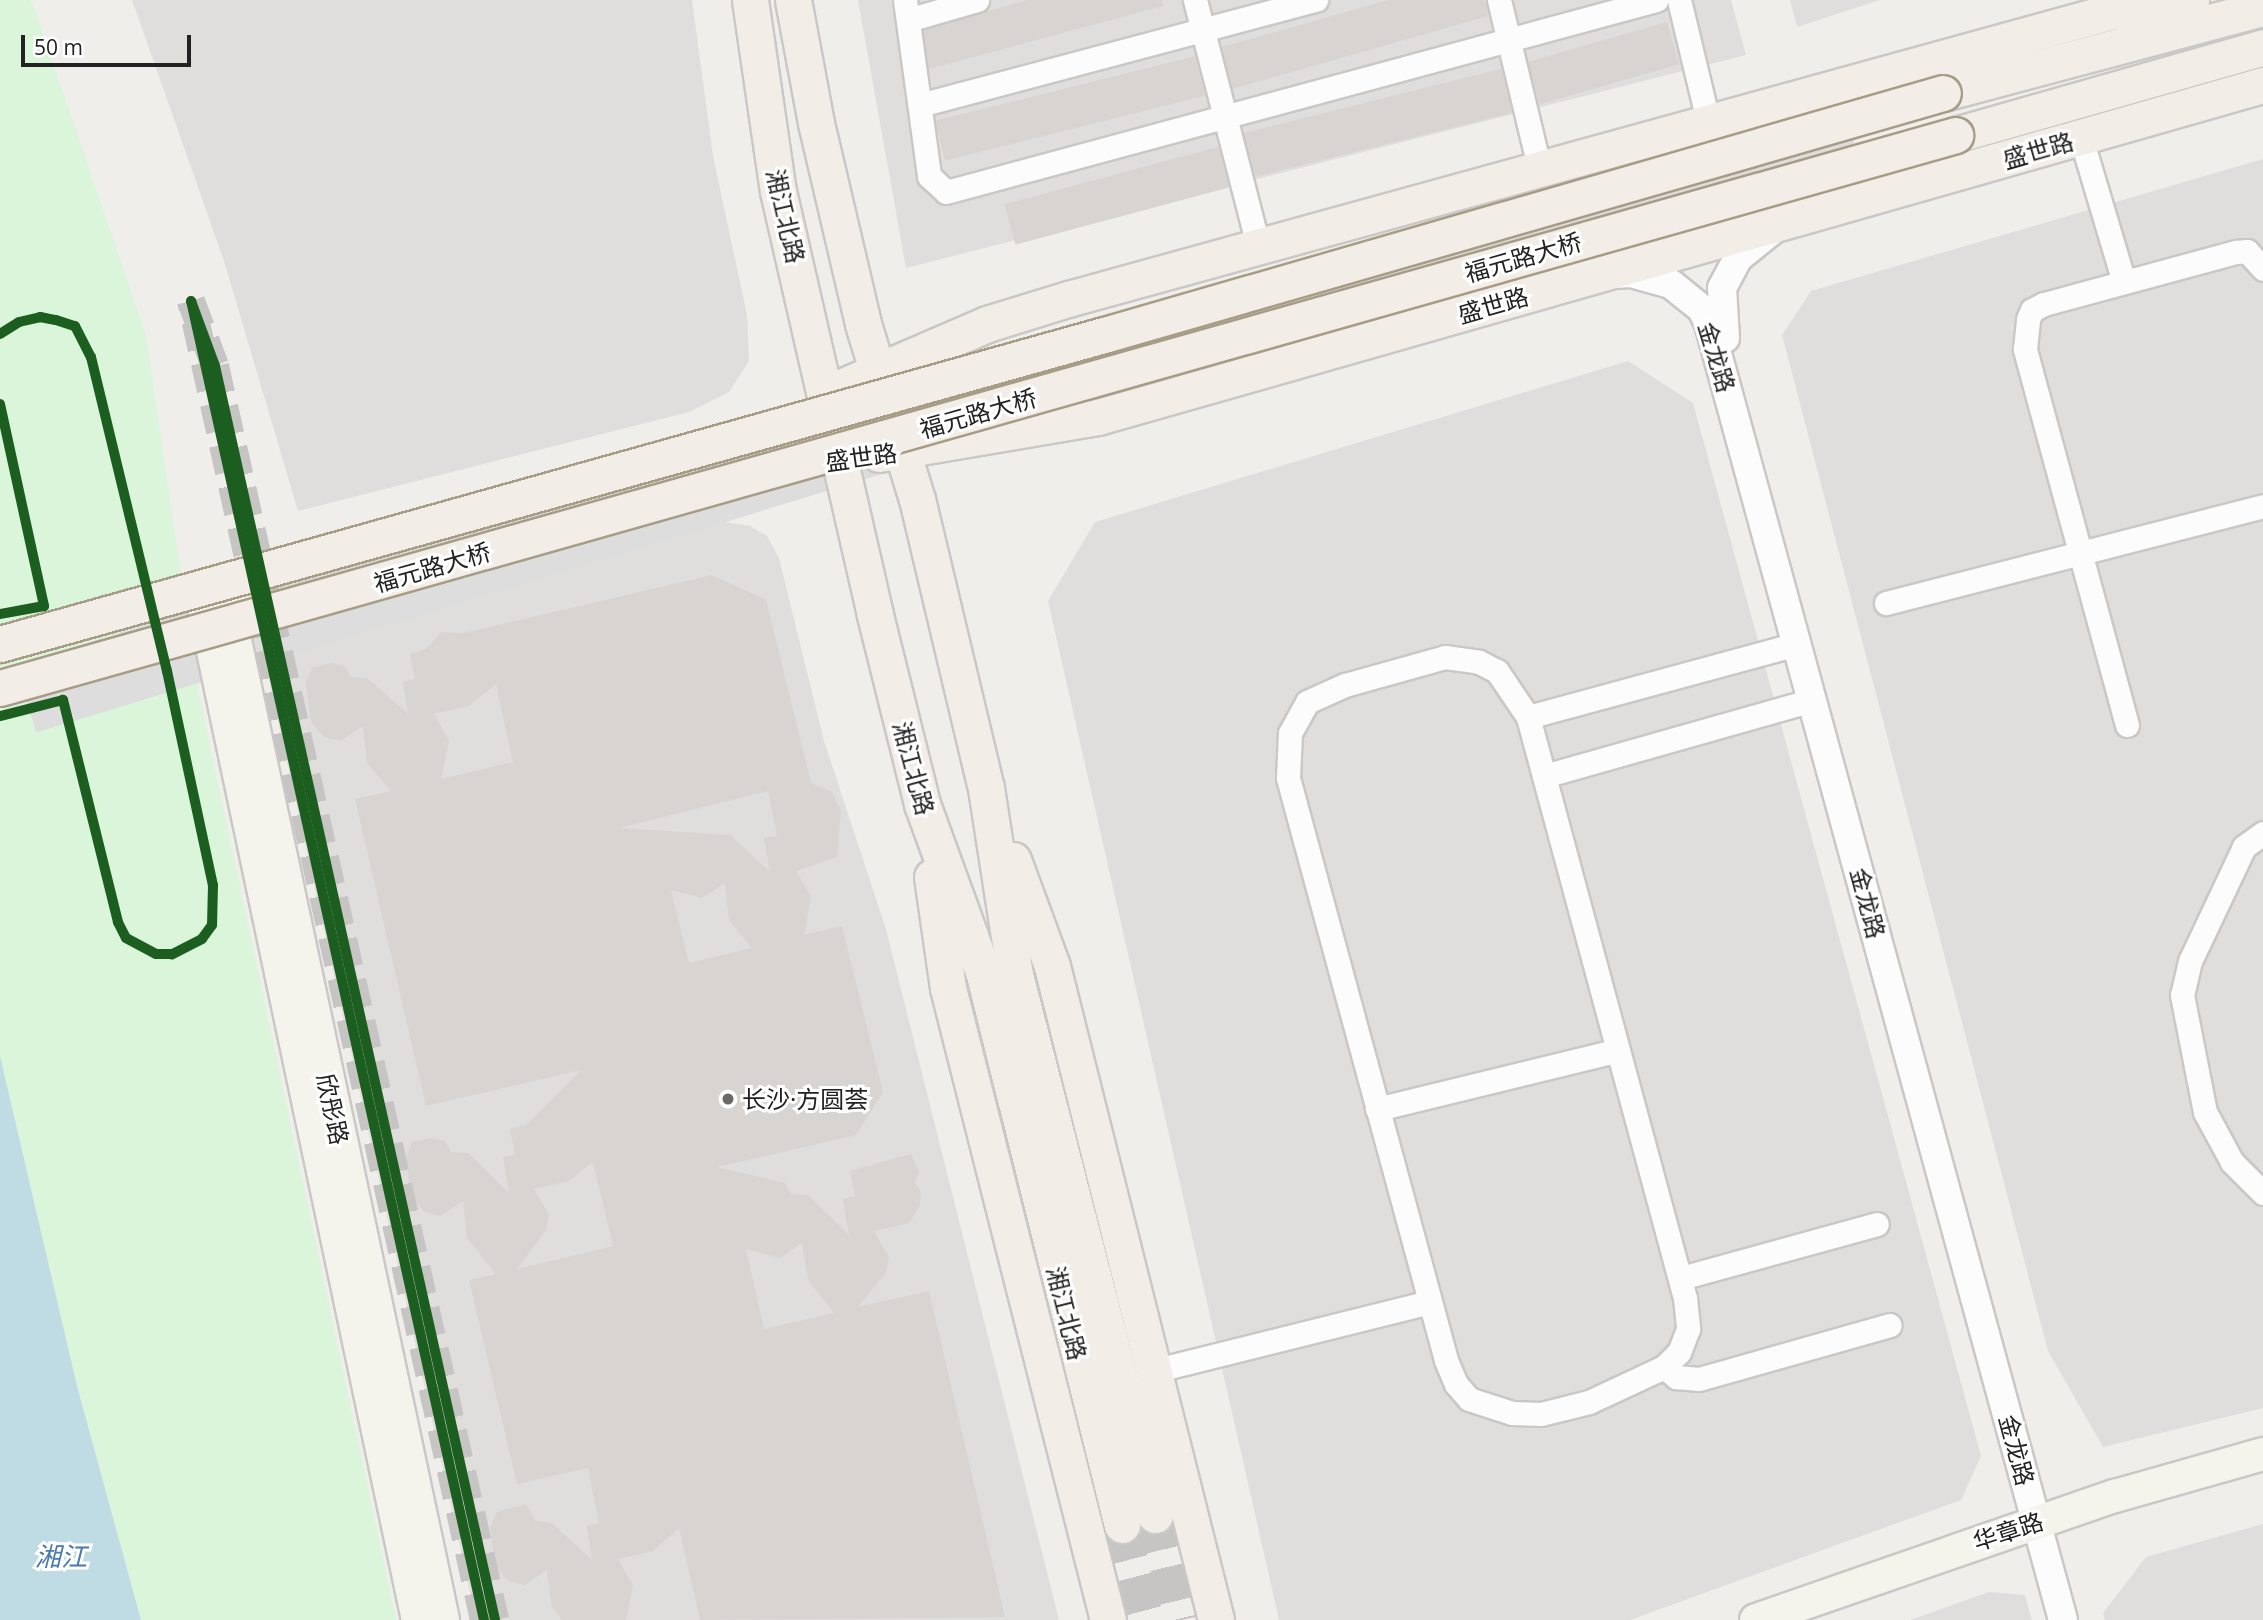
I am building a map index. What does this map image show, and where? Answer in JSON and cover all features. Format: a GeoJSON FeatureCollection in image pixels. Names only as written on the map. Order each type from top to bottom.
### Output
{"type":"FeatureCollection","features":[{"type":"Feature","properties":{"kind":"main road","name":"湘江北路"},"geometry":{"type":"LineString","coordinates":[[750,0],[778,191],[922,804],[984,974],[1122,1525]]}},
{"type":"Feature","properties":{"kind":"main road","name":"湘江北路"},"geometry":{"type":"LineString","coordinates":[[793,0],[816,123],[986,788],[1015,975],[1155,1515]]}},
{"type":"Feature","properties":{"kind":"main road","name":"盛世路"},"geometry":{"type":"LineString","coordinates":[[2153,0],[1539,166],[987,324],[877,369],[827,393],[710,467],[841,459],[1098,417],[2263,85]]}},
{"type":"Feature","properties":{"kind":"main road"},"geometry":{"type":"LineString","coordinates":[[1942,93],[2191,0]]}},
{"type":"Feature","properties":{"kind":"main road"},"geometry":{"type":"LineString","coordinates":[[1942,93],[2263,8]]}},
{"type":"Feature","properties":{"kind":"main road"},"geometry":{"type":"LineString","coordinates":[[1955,135],[2263,47]]}},
{"type":"Feature","properties":{"kind":"main road"},"geometry":{"type":"LineString","coordinates":[[1955,135],[2263,78]]}},
{"type":"Feature","properties":{"kind":"main road","name":"福元路大桥"},"geometry":{"type":"LineString","coordinates":[[0,644],[1104,335],[1942,93]]}},
{"type":"Feature","properties":{"kind":"main road","name":"福元路大桥"},"geometry":{"type":"LineString","coordinates":[[0,688],[1955,135]]}},
{"type":"Feature","properties":{"kind":"main road"},"geometry":{"type":"LineString","coordinates":[[215,606],[353,568]]}},
{"type":"Feature","properties":{"kind":"main road","name":"欣彤路"},"geometry":{"type":"LineString","coordinates":[[215,606],[418,1620]]}},
{"type":"Feature","properties":{"kind":"main road","name":"欣彤路"},"geometry":{"type":"LineString","coordinates":[[215,606],[443,1620]]}},
{"type":"Feature","properties":{"kind":"main road"},"geometry":{"type":"LineString","coordinates":[[986,788],[1052,966],[1216,1620]]}},
{"type":"Feature","properties":{"kind":"main road"},"geometry":{"type":"LineString","coordinates":[[922,804],[948,988],[1108,1620]]}},
{"type":"Feature","properties":{"kind":"main road","name":"华章路"},"geometry":{"type":"LineString","coordinates":[[1756,1620],[2046,1530],[2263,1454]]}},
{"type":"Feature","properties":{"kind":"main road","name":"华章路"},"geometry":{"type":"LineString","coordinates":[[1819,1620],[2046,1530],[2263,1476]]}},
{"type":"Feature","properties":{"kind":"street"},"geometry":{"type":"LineString","coordinates":[[977,0],[906,10],[929,176],[946,192],[1656,0]]}},
{"type":"Feature","properties":{"kind":"street"},"geometry":{"type":"LineString","coordinates":[[1195,0],[1258,245]]}},
{"type":"Feature","properties":{"kind":"street"},"geometry":{"type":"LineString","coordinates":[[920,105],[1316,0]]}},
{"type":"Feature","properties":{"kind":"street"},"geometry":{"type":"LineString","coordinates":[[1499,0],[1539,166]]}},
{"type":"Feature","properties":{"kind":"street"},"geometry":{"type":"LineString","coordinates":[[1679,0],[1707,121]]}},
{"type":"Feature","properties":{"kind":"street"},"geometry":{"type":"LineString","coordinates":[[2081,138],[2124,282]]}},
{"type":"Feature","properties":{"kind":"street","name":"金龙路"},"geometry":{"type":"LineString","coordinates":[[1783,223],[1752,243],[1734,265],[1722,288],[1721,322],[2046,1530],[2063,1620]]}},
{"type":"Feature","properties":{"kind":"street"},"geometry":{"type":"LineString","coordinates":[[2127,725],[2024,333],[2032,310],[2236,252],[2247,251],[2263,270]]}},
{"type":"Feature","properties":{"kind":"street","name":"金龙路"},"geometry":{"type":"LineString","coordinates":[[1587,278],[1631,273],[1652,277],[1685,293],[1702,309],[2046,1530],[2077,1620]]}},
{"type":"Feature","properties":{"kind":"street"},"geometry":{"type":"LineString","coordinates":[[1886,603],[2263,506]]}},
{"type":"Feature","properties":{"kind":"street"},"geometry":{"type":"LineString","coordinates":[[1528,718],[1797,644]]}},
{"type":"Feature","properties":{"kind":"street"},"geometry":{"type":"LineString","coordinates":[[1445,657],[1479,662],[1497,671],[1528,718],[1544,776],[1615,1051],[1681,1278],[1688,1329],[1679,1352],[1664,1367],[1589,1402],[1541,1414],[1487,1407],[1469,1399],[1455,1384],[1430,1302],[1287,778],[1287,751],[1296,716],[1307,702],[1345,685],[1445,657]]}},
{"type":"Feature","properties":{"kind":"street"},"geometry":{"type":"LineString","coordinates":[[1544,776],[1812,700]]}},
{"type":"Feature","properties":{"kind":"street"},"geometry":{"type":"LineString","coordinates":[[2263,833],[2244,847],[2190,961],[2182,995],[2205,1112],[2232,1162],[2263,1193]]}},
{"type":"Feature","properties":{"kind":"street"},"geometry":{"type":"LineString","coordinates":[[1377,1109],[1615,1051]]}},
{"type":"Feature","properties":{"kind":"street"},"geometry":{"type":"LineString","coordinates":[[1681,1278],[1877,1224]]}},
{"type":"Feature","properties":{"kind":"street"},"geometry":{"type":"LineString","coordinates":[[1153,1371],[1430,1302]]}},
{"type":"Feature","properties":{"kind":"street"},"geometry":{"type":"LineString","coordinates":[[1664,1367],[1676,1377],[1699,1379],[1890,1325]]}},
{"type":"Feature","properties":{"kind":"shaded area"},"geometry":{"type":"Polygon","coordinates":[[[132,0],[692,0],[713,156],[747,315],[749,361],[729,392],[689,412],[298,511],[224,261],[132,0]]]}},
{"type":"Feature","properties":{"kind":"shaded area"},"geometry":{"type":"Polygon","coordinates":[[[858,0],[1731,0],[1746,55],[906,268],[858,0]]]}},
{"type":"Feature","properties":{"kind":"shaded area"},"geometry":{"type":"Polygon","coordinates":[[[1790,0],[1880,0],[1797,27],[1790,0]]]}},
{"type":"Feature","properties":{"kind":"shaded area"},"geometry":{"type":"Polygon","coordinates":[[[2263,159],[2263,1408],[2103,1447],[2048,1351],[1782,335],[1811,291],[2263,159]]]}},
{"type":"Feature","properties":{"kind":"shaded area"},"geometry":{"type":"Polygon","coordinates":[[[1628,361],[1693,403],[1981,1456],[1961,1500],[1630,1620],[1279,1620],[1048,601],[1095,522],[1628,361]]]}},
{"type":"Feature","properties":{"kind":"shaded area"},"geometry":{"type":"Polygon","coordinates":[[[706,519],[750,526],[767,536],[779,558],[824,741],[886,929],[1059,1620],[476,1620],[263,653],[706,519]]]}},
{"type":"Feature","properties":{"kind":"shaded area"},"geometry":{"type":"Polygon","coordinates":[[[2263,1524],[2263,1620],[2105,1620],[2103,1613],[2146,1557],[2263,1524]]]}},
{"type":"Feature","properties":{"kind":"shaded area"},"geometry":{"type":"Polygon","coordinates":[[[1989,1592],[2025,1595],[2032,1620],[1910,1620],[1989,1592]]]}},
{"type":"Feature","properties":{"kind":"green space"},"geometry":{"type":"Polygon","coordinates":[[[0,0],[30,0],[35,10],[146,335],[197,685],[396,1620],[141,1620],[77,1386],[0,1056],[0,0]]]}},
{"type":"Feature","properties":{"kind":"water","name":"湘江"},"geometry":{"type":"Polygon","coordinates":[[[0,1056],[77,1386],[141,1620],[0,1620],[0,1056]]]}},
{"type":"Feature","properties":{"kind":"pier"},"geometry":{"type":"Polygon","coordinates":[[[1843,106],[1864,174],[36,733],[16,665],[1843,106]]]}},
{"type":"Feature","properties":{"kind":"building"},"geometry":{"type":"Polygon","coordinates":[[[1027,0],[1162,0],[1163,6],[929,69],[923,30],[1027,0]]]}},
{"type":"Feature","properties":{"kind":"building"},"geometry":{"type":"Polygon","coordinates":[[[1388,0],[1485,0],[1488,16],[1232,89],[1222,47],[1388,0]]]}},
{"type":"Feature","properties":{"kind":"building"},"geometry":{"type":"Polygon","coordinates":[[[1667,22],[1679,64],[1540,104],[1528,62],[1667,22]]]}},
{"type":"Feature","properties":{"kind":"building"},"geometry":{"type":"Polygon","coordinates":[[[1195,56],[1205,96],[945,161],[935,121],[1195,56]]]}},
{"type":"Feature","properties":{"kind":"building"},"geometry":{"type":"Polygon","coordinates":[[[1501,69],[1512,113],[1254,177],[1243,133],[1501,69]]]}},
{"type":"Feature","properties":{"kind":"building"},"geometry":{"type":"Polygon","coordinates":[[[1218,147],[1229,188],[1015,245],[1005,204],[1218,147]]]}},
{"type":"Feature","properties":{"kind":"building","name":"长沙·方圆荟"},"geometry":{"type":"Polygon","coordinates":[[[712,575],[766,600],[811,783],[832,792],[841,810],[837,857],[796,871],[811,897],[804,935],[842,926],[883,1092],[856,1135],[717,1167],[785,1183],[791,1194],[808,1195],[849,1235],[843,1199],[855,1196],[850,1171],[911,1154],[919,1171],[915,1183],[921,1192],[920,1205],[909,1223],[874,1231],[889,1257],[886,1272],[858,1307],[929,1291],[1005,1617],[700,1620],[679,1528],[653,1551],[618,1559],[633,1585],[626,1620],[562,1620],[552,1607],[547,1570],[525,1585],[509,1581],[495,1566],[490,1528],[497,1512],[526,1504],[535,1521],[552,1523],[592,1560],[587,1526],[599,1523],[588,1468],[517,1484],[469,1280],[496,1274],[467,1238],[463,1201],[440,1216],[425,1212],[411,1197],[406,1158],[412,1142],[431,1138],[445,1141],[451,1152],[468,1153],[509,1193],[503,1157],[515,1154],[510,1129],[526,1125],[581,1070],[426,1106],[355,799],[391,791],[367,763],[363,726],[340,741],[324,737],[311,722],[306,683],[312,668],[331,663],[345,666],[351,677],[367,678],[408,714],[403,682],[415,679],[410,654],[426,649],[441,632],[464,633],[712,575]],[[496,684],[469,706],[434,714],[449,741],[441,779],[513,762],[496,684]],[[768,791],[619,828],[730,835],[770,872],[764,838],[777,836],[768,791]],[[725,883],[702,898],[671,890],[689,963],[752,948],[729,920],[725,883]],[[593,1162],[569,1181],[534,1189],[549,1215],[546,1230],[517,1269],[613,1246],[593,1162]],[[802,1243],[780,1258],[746,1249],[764,1329],[834,1313],[808,1280],[802,1243]]]}},
{"type":"Feature","properties":{"kind":"tunnel"},"geometry":{"type":"LineString","coordinates":[[484,1620],[191,301],[215,366],[495,1620]]}},
{"type":"Feature","properties":{"kind":"tunnel"},"geometry":{"type":"LineString","coordinates":[[1155,1515],[1180,1620]]}},
{"type":"Feature","properties":{"kind":"tunnel"},"geometry":{"type":"LineString","coordinates":[[1122,1525],[1147,1620]]}},
{"type":"Feature","properties":{"kind":"cycle path"},"geometry":{"type":"LineString","coordinates":[[484,1620],[191,301],[215,366],[495,1620]]}},
{"type":"Feature","properties":{"kind":"cycle path"},"geometry":{"type":"LineString","coordinates":[[0,334],[19,322],[40,317],[56,320],[75,326],[91,357],[167,671],[213,885],[212,925],[202,939],[172,954],[156,954],[126,938],[118,922],[63,700],[0,716]]}},
{"type":"Feature","properties":{"kind":"cycle path"},"geometry":{"type":"LineString","coordinates":[[0,404],[44,606],[0,614]]}},
{"type":"Feature","properties":{"kind":"place","name":"长沙·方圆荟"},"geometry":{"type":"Point","coordinates":[728,1099]}}]}
